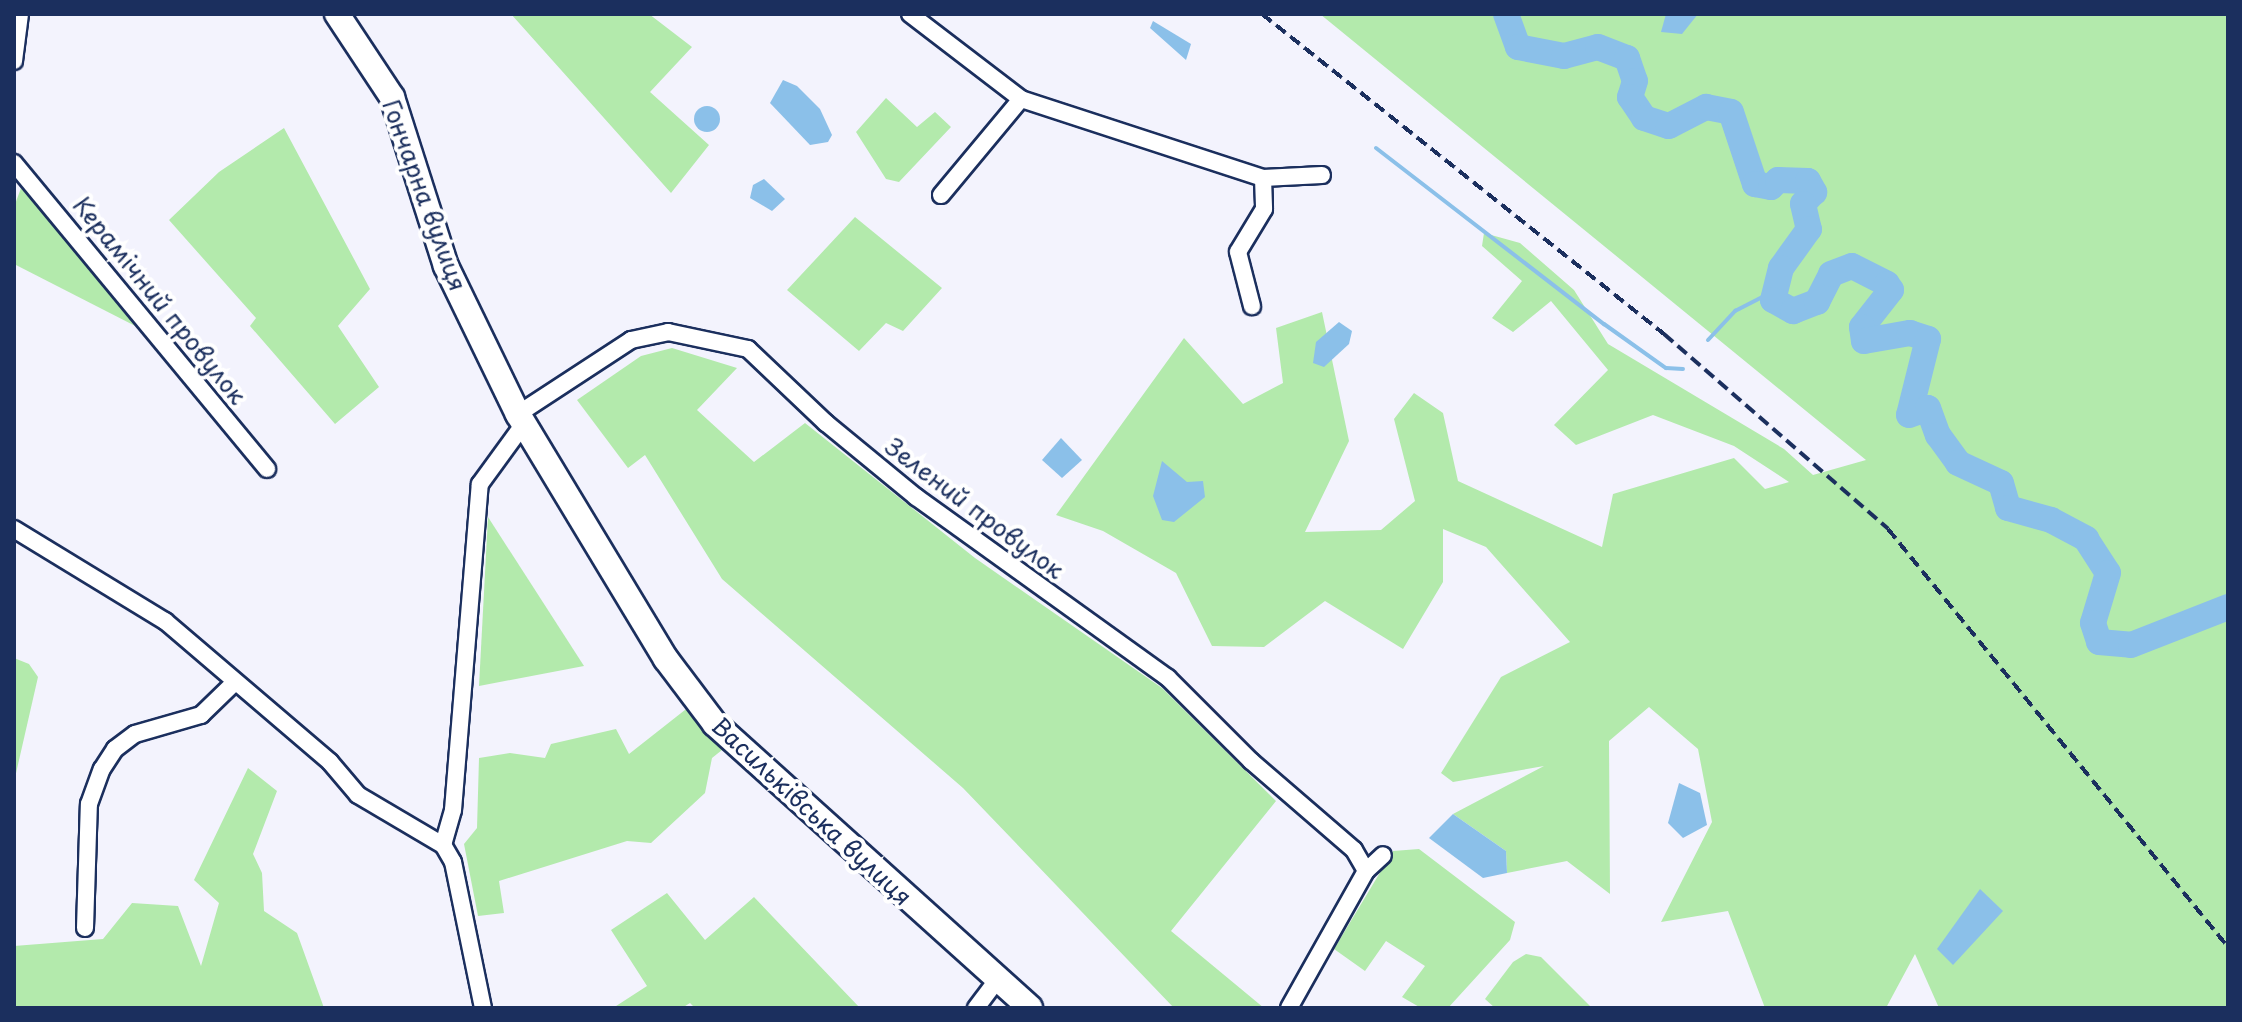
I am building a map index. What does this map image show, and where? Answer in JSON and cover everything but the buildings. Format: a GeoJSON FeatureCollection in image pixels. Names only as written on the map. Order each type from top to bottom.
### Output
{"type":"FeatureCollection","features":[{"type":"Feature","properties":{"kind":"street"},"geometry":{"type":"LineString","coordinates":[[14,61],[20,14]]}},
{"type":"Feature","properties":{"kind":"street","name":"Гончарна вулиця"},"geometry":{"type":"LineString","coordinates":[[337,14],[392,97],[446,266],[520,420]]}},
{"type":"Feature","properties":{"kind":"street"},"geometry":{"type":"LineString","coordinates":[[910,14],[1021,99],[1263,178],[1322,175]]}},
{"type":"Feature","properties":{"kind":"street"},"geometry":{"type":"LineString","coordinates":[[941,195],[1021,99]]}},
{"type":"Feature","properties":{"kind":"street","name":"Керамічний провулок"},"geometry":{"type":"LineString","coordinates":[[14,163],[267,469]]}},
{"type":"Feature","properties":{"kind":"street"},"geometry":{"type":"LineString","coordinates":[[1252,306],[1238,252],[1264,209],[1263,178]]}},
{"type":"Feature","properties":{"kind":"street","name":"Зелений провулок"},"geometry":{"type":"LineString","coordinates":[[520,420],[631,340],[668,332],[748,349],[826,423],[916,497],[1168,678],[1251,761],[1354,850],[1366,871]]}},
{"type":"Feature","properties":{"kind":"street"},"geometry":{"type":"LineString","coordinates":[[443,845],[453,810],[480,484],[520,420]]}},
{"type":"Feature","properties":{"kind":"street","name":"Васильківська вулиця"},"geometry":{"type":"LineString","coordinates":[[520,420],[666,659],[715,724],[1030,1008]]}},
{"type":"Feature","properties":{"kind":"street"},"geometry":{"type":"LineString","coordinates":[[14,529],[165,621],[330,762],[358,795],[443,845],[453,862],[483,1008]]}},
{"type":"Feature","properties":{"kind":"street"},"geometry":{"type":"LineString","coordinates":[[85,928],[89,804],[102,769],[115,749],[135,734],[201,715],[235,682]]}},
{"type":"Feature","properties":{"kind":"street"},"geometry":{"type":"LineString","coordinates":[[1289,1008],[1366,871],[1383,855]]}},
{"type":"Feature","properties":{"kind":"street"},"geometry":{"type":"LineString","coordinates":[[976,1008],[997,980]]}},
{"type":"Feature","properties":{"kind":"green space"},"geometry":{"type":"Polygon","coordinates":[[[511,14],[649,14],[692,47],[650,92],[709,145],[671,193],[511,14]]]}},
{"type":"Feature","properties":{"kind":"green space"},"geometry":{"type":"Polygon","coordinates":[[[1320,14],[2228,14],[2228,1008],[1939,1008],[1915,954],[1886,1008],[1765,1008],[1728,911],[1661,922],[1712,822],[1698,749],[1649,707],[1609,741],[1610,894],[1567,861],[1507,873],[1506,851],[1453,814],[1544,766],[1453,782],[1441,773],[1501,677],[1570,642],[1486,547],[1443,529],[1443,582],[1403,649],[1325,601],[1264,647],[1212,646],[1176,573],[1103,531],[1056,515],[1184,338],[1243,404],[1283,383],[1276,328],[1322,312],[1349,441],[1305,532],[1381,530],[1415,501],[1394,419],[1414,393],[1443,413],[1458,481],[1602,547],[1613,494],[1734,458],[1765,489],[1789,482],[1734,446],[1653,415],[1576,445],[1554,425],[1608,370],[1551,301],[1513,332],[1492,318],[1522,281],[1482,246],[1484,233],[1520,243],[1574,290],[1608,344],[1784,449],[1813,475],[1866,460],[1320,14]]]}},
{"type":"Feature","properties":{"kind":"green space"},"geometry":{"type":"Polygon","coordinates":[[[886,98],[917,127],[935,112],[951,127],[899,182],[886,179],[856,132],[886,98]]]}},
{"type":"Feature","properties":{"kind":"green space"},"geometry":{"type":"Polygon","coordinates":[[[284,128],[370,289],[338,326],[379,387],[335,424],[250,326],[256,318],[169,220],[219,172],[284,128]]]}},
{"type":"Feature","properties":{"kind":"green space"},"geometry":{"type":"Polygon","coordinates":[[[24,180],[147,332],[14,264],[14,207],[24,180]]]}},
{"type":"Feature","properties":{"kind":"green space"},"geometry":{"type":"Polygon","coordinates":[[[855,217],[942,288],[903,331],[886,323],[859,351],[787,290],[855,217]]]}},
{"type":"Feature","properties":{"kind":"green space"},"geometry":{"type":"Polygon","coordinates":[[[672,348],[737,368],[697,410],[754,462],[805,423],[975,558],[1162,688],[1276,801],[1171,931],[1264,1008],[1174,1008],[963,788],[722,579],[645,455],[628,468],[577,400],[641,356],[672,348]]]}},
{"type":"Feature","properties":{"kind":"green space"},"geometry":{"type":"Polygon","coordinates":[[[488,517],[584,666],[479,686],[488,517]]]}},
{"type":"Feature","properties":{"kind":"green space"},"geometry":{"type":"Polygon","coordinates":[[[14,658],[29,664],[38,677],[14,782],[14,658]]]}},
{"type":"Feature","properties":{"kind":"green space"},"geometry":{"type":"Polygon","coordinates":[[[690,706],[727,746],[712,758],[705,793],[651,843],[627,841],[499,881],[504,913],[478,916],[464,844],[477,828],[479,758],[510,753],[545,758],[551,744],[616,729],[629,754],[690,706]]]}},
{"type":"Feature","properties":{"kind":"green space"},"geometry":{"type":"Polygon","coordinates":[[[248,768],[277,791],[253,854],[262,873],[264,911],[297,933],[324,1008],[14,1008],[14,946],[103,939],[132,903],[178,906],[201,966],[219,903],[194,880],[248,768]]]}},
{"type":"Feature","properties":{"kind":"green space"},"geometry":{"type":"Polygon","coordinates":[[[1419,849],[1515,922],[1510,940],[1448,1008],[1421,1008],[1402,997],[1425,966],[1386,941],[1365,971],[1334,949],[1393,851],[1419,849]]]}},
{"type":"Feature","properties":{"kind":"green space"},"geometry":{"type":"Polygon","coordinates":[[[667,893],[705,940],[754,897],[860,1008],[695,1008],[690,1003],[682,1008],[613,1008],[647,986],[611,930],[667,893]]]}},
{"type":"Feature","properties":{"kind":"green space"},"geometry":{"type":"Polygon","coordinates":[[[1526,954],[1541,957],[1592,1008],[1495,1008],[1485,999],[1513,962],[1526,954]]]}},
{"type":"Feature","properties":{"kind":"water"},"geometry":{"type":"Polygon","coordinates":[[[1666,14],[1698,14],[1682,34],[1661,32],[1666,14]]]}},
{"type":"Feature","properties":{"kind":"water"},"geometry":{"type":"Polygon","coordinates":[[[1153,21],[1191,44],[1186,60],[1150,28],[1153,21]]]}},
{"type":"Feature","properties":{"kind":"water"},"geometry":{"type":"Polygon","coordinates":[[[783,80],[797,86],[820,109],[832,135],[828,142],[810,145],[770,103],[783,80]]]}},
{"type":"Feature","properties":{"kind":"water"},"geometry":{"type":"Polygon","coordinates":[[[707,106],[716,110],[720,119],[716,128],[707,132],[698,128],[694,119],[698,110],[707,106]]]}},
{"type":"Feature","properties":{"kind":"water"},"geometry":{"type":"Polygon","coordinates":[[[764,179],[785,199],[772,211],[750,198],[753,185],[764,179]]]}},
{"type":"Feature","properties":{"kind":"water"},"geometry":{"type":"Polygon","coordinates":[[[1339,322],[1352,331],[1349,344],[1324,367],[1313,363],[1316,342],[1339,322]]]}},
{"type":"Feature","properties":{"kind":"water"},"geometry":{"type":"Polygon","coordinates":[[[1061,438],[1082,460],[1062,478],[1042,460],[1061,438]]]}},
{"type":"Feature","properties":{"kind":"water"},"geometry":{"type":"Polygon","coordinates":[[[1162,461],[1187,482],[1203,481],[1205,497],[1174,522],[1162,520],[1153,496],[1162,461]]]}},
{"type":"Feature","properties":{"kind":"water"},"geometry":{"type":"Polygon","coordinates":[[[1679,783],[1700,793],[1707,825],[1683,838],[1668,823],[1679,783]]]}},
{"type":"Feature","properties":{"kind":"water"},"geometry":{"type":"Polygon","coordinates":[[[1453,814],[1506,851],[1507,873],[1483,878],[1429,838],[1453,814]]]}},
{"type":"Feature","properties":{"kind":"water"},"geometry":{"type":"Polygon","coordinates":[[[1980,889],[2003,911],[1953,965],[1937,949],[1980,889]]]}},
{"type":"Feature","properties":{"kind":"waterway"},"geometry":{"type":"LineString","coordinates":[[1506,14],[1518,47],[1564,56],[1598,47],[1627,58],[1635,81],[1630,97],[1644,118],[1669,126],[1706,107],[1731,112],[1755,184],[1771,187],[1778,180],[1808,181],[1814,192],[1803,204],[1809,229],[1781,268],[1773,300],[1793,311],[1817,302],[1831,274],[1852,266],[1887,284],[1891,290],[1862,327],[1864,341],[1910,333],[1928,339],[1909,415],[1928,408],[1938,435],[1958,463],[2001,483],[2008,508],[2051,520],[2086,539],[2108,573],[2093,623],[2099,642],[2131,645],[2228,607]]}},
{"type":"Feature","properties":{"kind":"waterway"},"geometry":{"type":"LineString","coordinates":[[1376,148],[1604,324],[1666,368],[1683,369]]}},
{"type":"Feature","properties":{"kind":"waterway"},"geometry":{"type":"LineString","coordinates":[[1708,340],[1735,311],[1776,290]]}},
{"type":"Feature","properties":{"kind":"railway"},"geometry":{"type":"LineString","coordinates":[[1262,14],[1664,334],[1888,529],[2228,947]]}}]}
